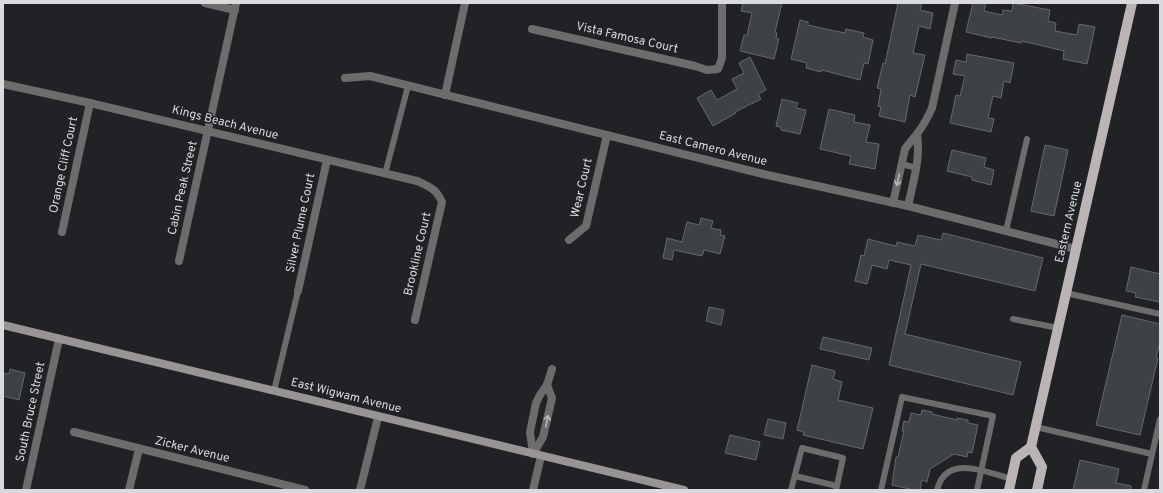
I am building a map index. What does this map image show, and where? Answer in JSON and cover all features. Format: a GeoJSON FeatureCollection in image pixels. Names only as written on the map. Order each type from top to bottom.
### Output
{"type":"FeatureCollection","features":[{"type":"Feature","properties":{"kind":"main road","name":"Eastern Avenue"},"geometry":{"type":"LineString","coordinates":[[1031,447],[1132,3]]}},
{"type":"Feature","properties":{"kind":"main road","name":"East Wigwam Avenue"},"geometry":{"type":"LineString","coordinates":[[3,325],[684,490]]}},
{"type":"Feature","properties":{"kind":"main road"},"geometry":{"type":"LineString","coordinates":[[1009,490],[1016,458],[1031,447],[1042,467],[1037,490]]}},
{"type":"Feature","properties":{"kind":"street"},"geometry":{"type":"LineString","coordinates":[[205,3],[236,6]]}},
{"type":"Feature","properties":{"kind":"street"},"geometry":{"type":"LineString","coordinates":[[445,95],[466,3]]}},
{"type":"Feature","properties":{"kind":"street","name":"Vista Famosa Court"},"geometry":{"type":"LineString","coordinates":[[532,29],[696,66],[707,70],[718,68],[722,58],[722,3]]}},
{"type":"Feature","properties":{"kind":"street"},"geometry":{"type":"LineString","coordinates":[[893,203],[905,149],[917,134],[932,108],[955,3]]}},
{"type":"Feature","properties":{"kind":"street","name":"Cabin Peak Street"},"geometry":{"type":"LineString","coordinates":[[179,261],[236,6]]}},
{"type":"Feature","properties":{"kind":"street","name":"East Camero Avenue"},"geometry":{"type":"LineString","coordinates":[[344,78],[370,76],[763,174],[908,206],[1076,249]]}},
{"type":"Feature","properties":{"kind":"street","name":"Kings Beach Avenue"},"geometry":{"type":"LineString","coordinates":[[3,84],[90,103],[417,181],[430,186],[438,194]]}},
{"type":"Feature","properties":{"kind":"street","name":"Orange Cliff Court"},"geometry":{"type":"LineString","coordinates":[[62,232],[90,103]]}},
{"type":"Feature","properties":{"kind":"street"},"geometry":{"type":"LineString","coordinates":[[908,206],[919,150],[917,134]]}},
{"type":"Feature","properties":{"kind":"street","name":"Wear Court"},"geometry":{"type":"LineString","coordinates":[[569,240],[586,226],[607,135]]}},
{"type":"Feature","properties":{"kind":"street","name":"Silver Plume Court"},"geometry":{"type":"LineString","coordinates":[[298,291],[327,160]]}},
{"type":"Feature","properties":{"kind":"street","name":"Brookline Court"},"geometry":{"type":"LineString","coordinates":[[415,320],[442,202],[438,194]]}},
{"type":"Feature","properties":{"kind":"street","name":"South Bruce Street"},"geometry":{"type":"LineString","coordinates":[[26,490],[59,339]]}},
{"type":"Feature","properties":{"kind":"street"},"geometry":{"type":"LineString","coordinates":[[537,455],[530,432],[536,403],[547,385],[552,369]]}},
{"type":"Feature","properties":{"kind":"street"},"geometry":{"type":"LineString","coordinates":[[533,490],[537,455],[543,437],[552,398],[547,385]]}},
{"type":"Feature","properties":{"kind":"street"},"geometry":{"type":"LineString","coordinates":[[360,490],[378,416]]}},
{"type":"Feature","properties":{"kind":"street","name":"Zicker Avenue"},"geometry":{"type":"LineString","coordinates":[[74,432],[304,490]]}},
{"type":"Feature","properties":{"kind":"street"},"geometry":{"type":"LineString","coordinates":[[129,490],[139,449]]}},
{"type":"Feature","properties":{"kind":"lane"},"geometry":{"type":"LineString","coordinates":[[385,174],[408,86]]}},
{"type":"Feature","properties":{"kind":"lane"},"geometry":{"type":"LineString","coordinates":[[1006,231],[1027,139]]}},
{"type":"Feature","properties":{"kind":"lane"},"geometry":{"type":"LineString","coordinates":[[902,164],[916,168]]}},
{"type":"Feature","properties":{"kind":"lane"},"geometry":{"type":"LineString","coordinates":[[274,391],[298,291]]}},
{"type":"Feature","properties":{"kind":"lane"},"geometry":{"type":"LineString","coordinates":[[1066,293],[1160,314]]}},
{"type":"Feature","properties":{"kind":"lane"},"geometry":{"type":"LineString","coordinates":[[1013,319],[1058,328]]}},
{"type":"Feature","properties":{"kind":"lane"},"geometry":{"type":"LineString","coordinates":[[881,490],[902,397],[993,416],[977,490]]}},
{"type":"Feature","properties":{"kind":"lane"},"geometry":{"type":"LineString","coordinates":[[1144,490],[1160,419]]}},
{"type":"Feature","properties":{"kind":"lane"},"geometry":{"type":"LineString","coordinates":[[1036,427],[1152,454]]}},
{"type":"Feature","properties":{"kind":"lane"},"geometry":{"type":"LineString","coordinates":[[791,490],[802,448],[843,458],[836,488],[795,476]]}},
{"type":"Feature","properties":{"kind":"lane"},"geometry":{"type":"LineString","coordinates":[[937,490],[942,477],[950,470],[959,467],[981,470],[1011,479]]}},
{"type":"Feature","properties":{"kind":"building"},"geometry":{"type":"Polygon","coordinates":[[[743,3],[782,3],[775,32],[777,33],[776,38],[779,39],[774,59],[740,51],[744,35],[747,35],[752,13],[741,11],[743,3]]]}},
{"type":"Feature","properties":{"kind":"building"},"geometry":{"type":"Polygon","coordinates":[[[898,3],[922,3],[920,10],[933,13],[930,29],[919,26],[913,53],[925,55],[915,97],[910,95],[905,122],[879,116],[881,107],[878,106],[881,89],[877,88],[883,63],[885,64],[898,3]]]}},
{"type":"Feature","properties":{"kind":"building"},"geometry":{"type":"Polygon","coordinates":[[[973,3],[986,3],[984,11],[1002,15],[1003,10],[1012,11],[1013,3],[1050,10],[1048,21],[1056,23],[1055,31],[1077,35],[1079,24],[1095,27],[1087,64],[1063,59],[1064,51],[1022,41],[1021,43],[966,32],[973,3]]]}},
{"type":"Feature","properties":{"kind":"building"},"geometry":{"type":"Polygon","coordinates":[[[800,20],[808,22],[808,25],[835,31],[845,33],[846,29],[864,33],[863,37],[873,40],[868,64],[864,63],[860,80],[822,70],[821,72],[806,68],[807,63],[791,59],[800,20]]]}},
{"type":"Feature","properties":{"kind":"building"},"geometry":{"type":"Polygon","coordinates":[[[967,54],[1014,63],[1010,83],[1004,81],[1001,98],[993,96],[988,118],[994,119],[991,132],[950,123],[956,95],[960,96],[965,76],[953,74],[956,60],[966,62],[967,54]]]}},
{"type":"Feature","properties":{"kind":"building"},"geometry":{"type":"Polygon","coordinates":[[[750,57],[766,90],[758,94],[761,99],[735,112],[736,113],[713,126],[697,98],[711,90],[717,100],[737,89],[732,79],[744,73],[739,63],[750,57]]]}},
{"type":"Feature","properties":{"kind":"building"},"geometry":{"type":"Polygon","coordinates":[[[782,99],[798,103],[796,108],[806,110],[800,134],[781,130],[781,127],[776,126],[782,99]]]}},
{"type":"Feature","properties":{"kind":"building"},"geometry":{"type":"Polygon","coordinates":[[[829,109],[855,115],[854,122],[870,125],[866,142],[879,144],[875,169],[849,164],[851,156],[820,149],[829,109]]]}},
{"type":"Feature","properties":{"kind":"building"},"geometry":{"type":"Polygon","coordinates":[[[1045,145],[1068,150],[1054,216],[1031,211],[1045,145]]]}},
{"type":"Feature","properties":{"kind":"building"},"geometry":{"type":"Polygon","coordinates":[[[952,150],[986,158],[984,167],[994,170],[991,185],[972,180],[972,177],[947,171],[952,150]]]}},
{"type":"Feature","properties":{"kind":"building"},"geometry":{"type":"Polygon","coordinates":[[[701,218],[713,221],[711,228],[721,230],[720,235],[725,236],[720,254],[704,250],[702,256],[674,250],[672,260],[663,258],[667,238],[682,242],[687,222],[699,225],[701,218]]]}},
{"type":"Feature","properties":{"kind":"building"},"geometry":{"type":"Polygon","coordinates":[[[943,233],[1043,258],[1035,291],[921,264],[905,334],[1021,362],[1013,395],[889,365],[911,265],[889,260],[887,269],[872,265],[867,284],[855,281],[861,255],[864,256],[868,239],[896,246],[897,242],[915,246],[918,235],[941,240],[943,233]]]}},
{"type":"Feature","properties":{"kind":"building"},"geometry":{"type":"Polygon","coordinates":[[[1131,267],[1160,274],[1160,302],[1135,297],[1136,293],[1126,291],[1131,267]]]}},
{"type":"Feature","properties":{"kind":"building"},"geometry":{"type":"Polygon","coordinates":[[[709,307],[724,310],[721,325],[706,321],[709,307]]]}},
{"type":"Feature","properties":{"kind":"building"},"geometry":{"type":"Polygon","coordinates":[[[1122,315],[1160,324],[1160,342],[1156,357],[1158,358],[1140,435],[1096,425],[1122,315]]]}},
{"type":"Feature","properties":{"kind":"building"},"geometry":{"type":"Polygon","coordinates":[[[823,337],[872,348],[869,360],[820,349],[823,337]]]}},
{"type":"Feature","properties":{"kind":"building"},"geometry":{"type":"Polygon","coordinates":[[[812,365],[835,371],[833,379],[842,382],[838,400],[873,408],[863,449],[803,435],[804,432],[797,430],[812,365]]]}},
{"type":"Feature","properties":{"kind":"building"},"geometry":{"type":"Polygon","coordinates":[[[10,369],[25,373],[19,400],[3,396],[3,373],[9,374],[10,369]]]}},
{"type":"Feature","properties":{"kind":"building"},"geometry":{"type":"Polygon","coordinates":[[[922,410],[957,420],[957,418],[968,420],[968,423],[978,425],[972,453],[968,452],[967,457],[954,454],[930,469],[927,482],[922,480],[920,490],[892,485],[896,457],[898,457],[904,431],[902,431],[904,421],[909,422],[911,413],[921,415],[922,410]]]}},
{"type":"Feature","properties":{"kind":"building"},"geometry":{"type":"Polygon","coordinates":[[[768,419],[786,423],[783,439],[764,435],[768,419]]]}},
{"type":"Feature","properties":{"kind":"building"},"geometry":{"type":"Polygon","coordinates":[[[730,435],[760,442],[756,460],[725,453],[730,435]]]}},
{"type":"Feature","properties":{"kind":"building"},"geometry":{"type":"Polygon","coordinates":[[[1080,460],[1119,469],[1116,483],[1131,486],[1131,490],[1073,490],[1080,460]]]}}]}
